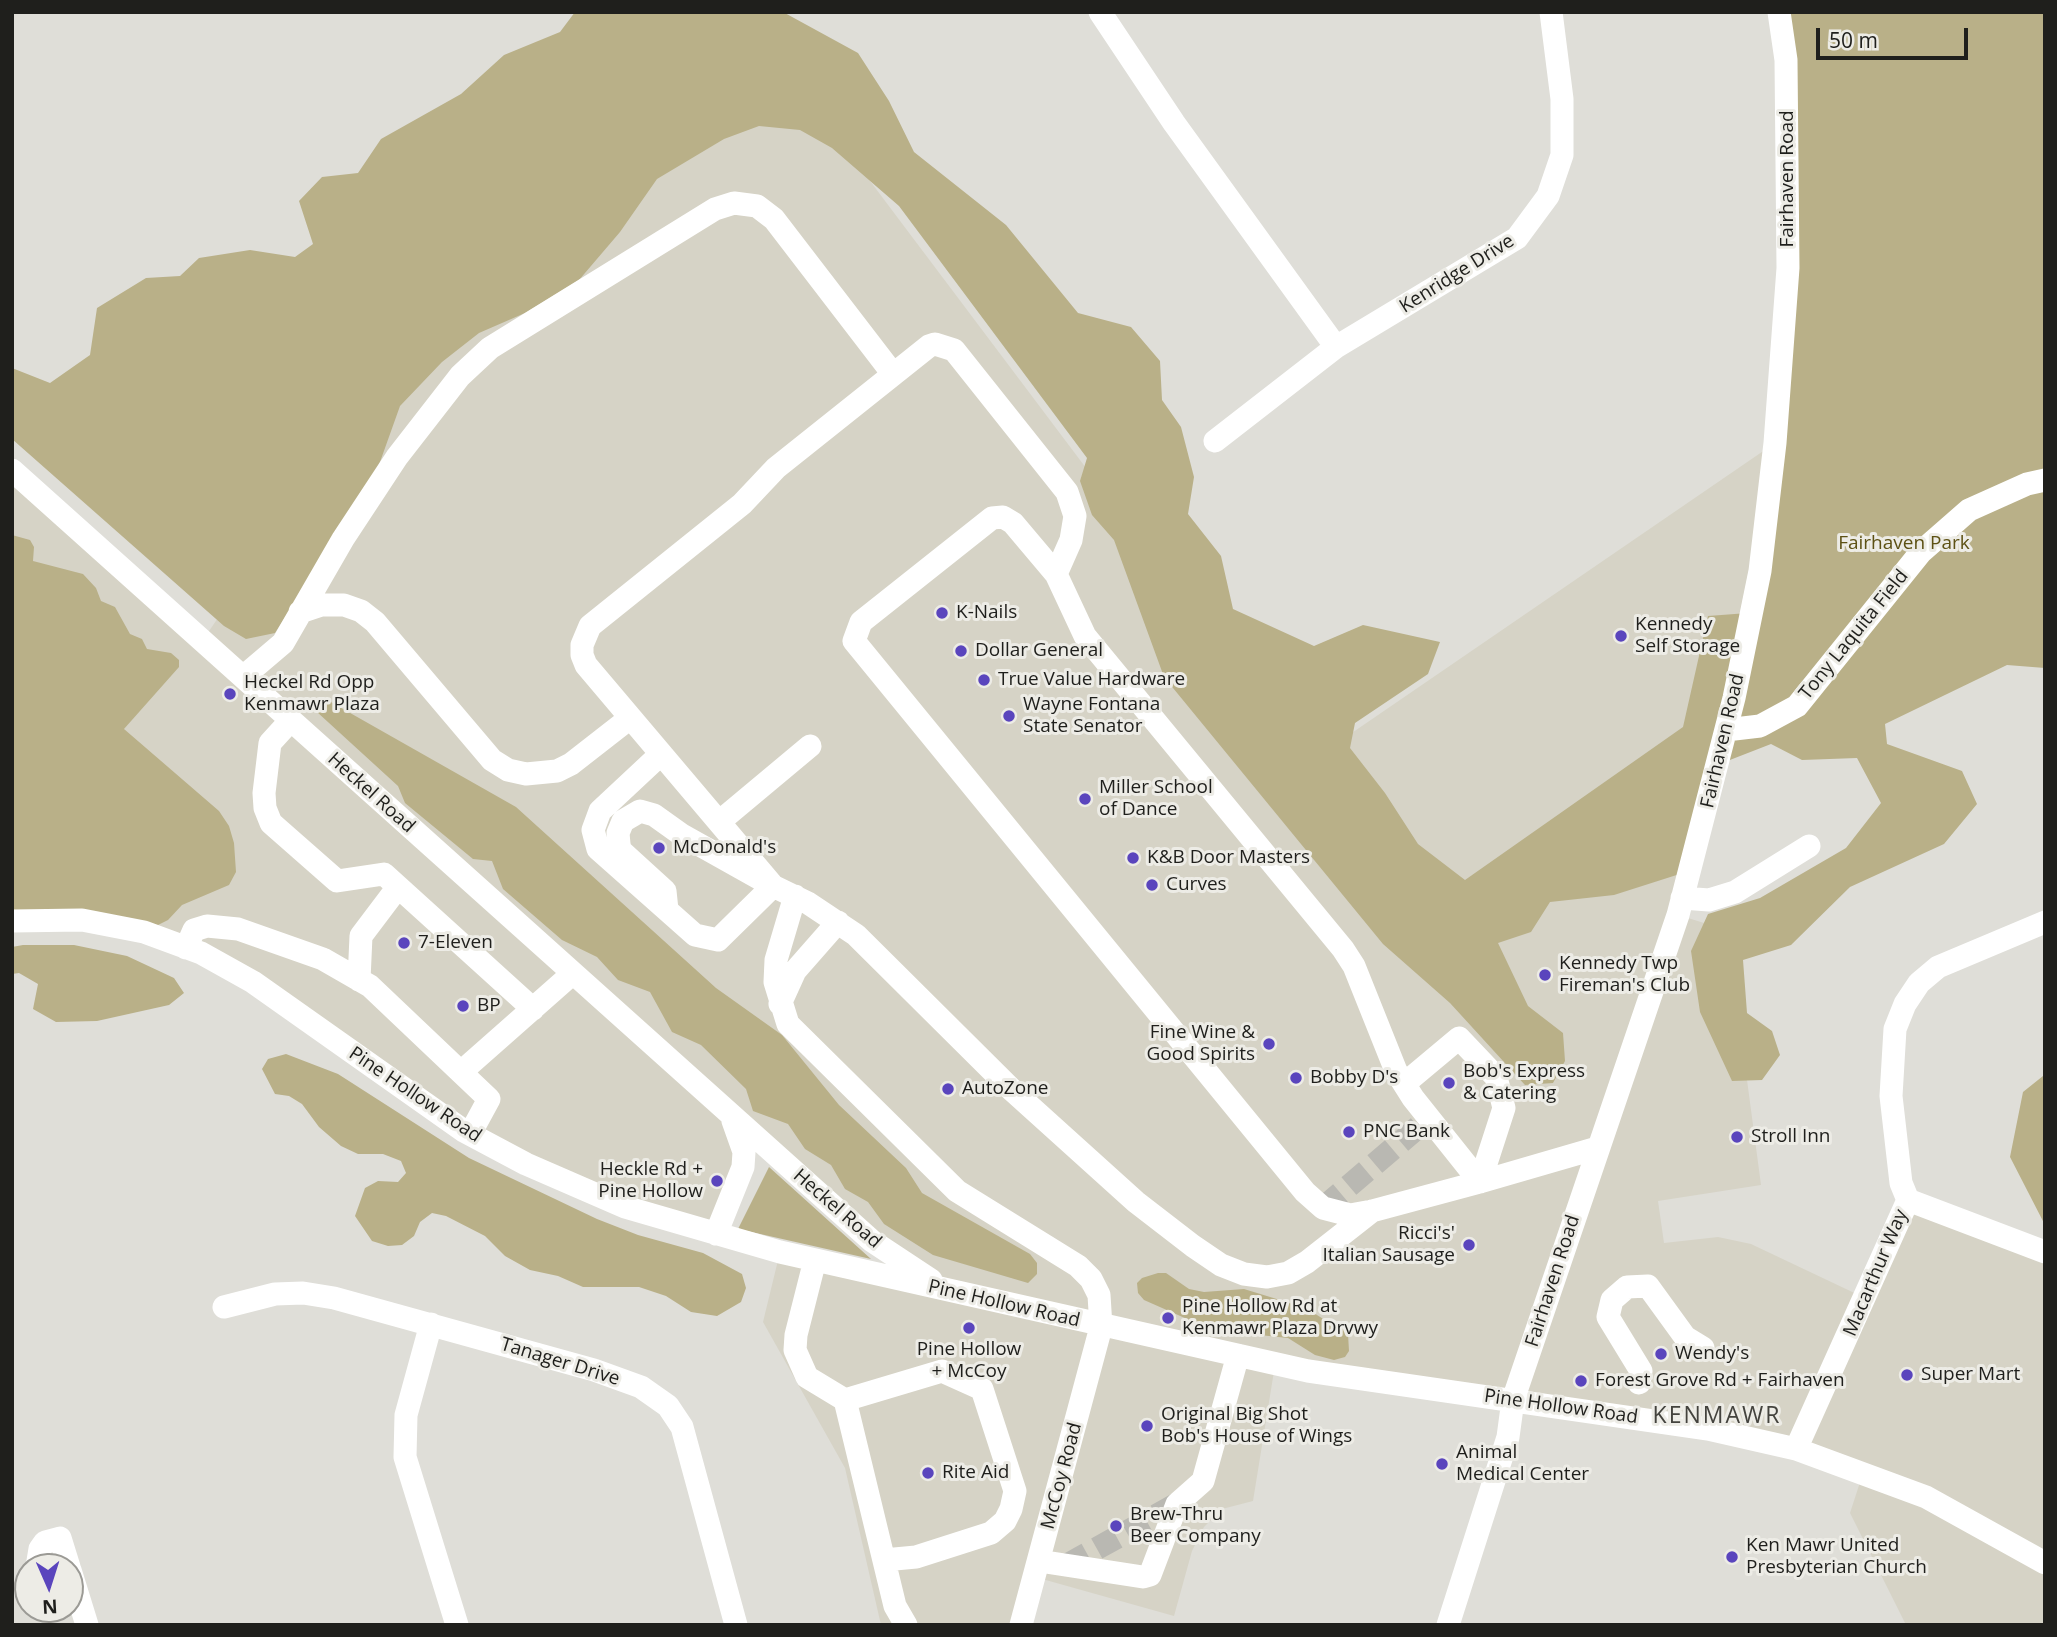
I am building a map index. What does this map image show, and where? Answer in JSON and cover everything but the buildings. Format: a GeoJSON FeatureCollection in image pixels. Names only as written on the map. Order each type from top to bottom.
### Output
{"type":"FeatureCollection","features":[{"type":"Feature","properties":{"kind":"street"},"geometry":{"type":"LineString","coordinates":[[1100,12],[1174,123],[1336,347]]}},
{"type":"Feature","properties":{"kind":"street","name":"Kenridge Drive"},"geometry":{"type":"LineString","coordinates":[[1215,441],[1336,347],[1517,238],[1548,196],[1562,155],[1562,99],[1551,12]]}},
{"type":"Feature","properties":{"kind":"street","name":"Fairhaven Road"},"geometry":{"type":"LineString","coordinates":[[1448,1625],[1508,1437],[1513,1401],[1682,898],[1726,730],[1760,571],[1775,443],[1787,282],[1787,72],[1779,12]]}},
{"type":"Feature","properties":{"kind":"street"},"geometry":{"type":"LineString","coordinates":[[243,677],[283,643],[397,457],[460,376],[490,348],[715,209],[734,202],[757,206],[774,219],[893,374]]}},
{"type":"Feature","properties":{"kind":"street"},"geometry":{"type":"LineString","coordinates":[[773,886],[586,665],[582,645],[590,626],[742,504],[776,468],[929,346],[942,345],[954,351],[1073,503],[1075,516],[1071,540],[1056,574]]}},
{"type":"Feature","properties":{"kind":"street","name":"Heckel Road"},"geometry":{"type":"LineString","coordinates":[[12,470],[872,1241],[898,1260],[953,1292]]}},
{"type":"Feature","properties":{"kind":"street","name":"Tony Laquita Field"},"geometry":{"type":"LineString","coordinates":[[1726,730],[1759,726],[1797,706],[1920,552],[1969,510],[2027,484],[2045,480]]}},
{"type":"Feature","properties":{"kind":"street"},"geometry":{"type":"LineString","coordinates":[[1480,1182],[1396,1071],[1354,966],[1343,949],[1085,636],[1056,574],[1013,523],[1003,517],[992,518],[860,622],[854,641],[1305,1192],[1323,1208],[1350,1215],[1372,1211],[1480,1182],[1597,1147]]}},
{"type":"Feature","properties":{"kind":"street"},"geometry":{"type":"LineString","coordinates":[[300,612],[321,605],[344,605],[361,611],[375,622],[492,760],[508,770],[526,774],[556,771],[571,764],[630,718]]}},
{"type":"Feature","properties":{"kind":"street"},"geometry":{"type":"LineString","coordinates":[[291,720],[270,743],[264,793],[265,808],[271,823],[337,881],[384,874],[533,1009]]}},
{"type":"Feature","properties":{"kind":"street"},"geometry":{"type":"LineString","coordinates":[[719,822],[810,746]]}},
{"type":"Feature","properties":{"kind":"street"},"geometry":{"type":"LineString","coordinates":[[661,754],[600,811],[593,830],[598,849],[695,935],[718,940],[773,886]]}},
{"type":"Feature","properties":{"kind":"street"},"geometry":{"type":"LineString","coordinates":[[667,910],[665,891],[620,850],[619,828],[634,813],[654,815],[682,835],[795,896],[856,935],[1013,1091],[1136,1202],[1221,1265],[1244,1274],[1268,1277],[1288,1273],[1372,1211]]}},
{"type":"Feature","properties":{"kind":"street"},"geometry":{"type":"LineString","coordinates":[[1682,898],[1709,900],[1735,892],[1810,846]]}},
{"type":"Feature","properties":{"kind":"street"},"geometry":{"type":"LineString","coordinates":[[359,980],[361,936],[398,887]]}},
{"type":"Feature","properties":{"kind":"street"},"geometry":{"type":"LineString","coordinates":[[795,896],[776,960],[775,982],[788,1024],[957,1191],[1078,1266],[1091,1279],[1099,1295],[1101,1326]]}},
{"type":"Feature","properties":{"kind":"street","name":"Pine Hollow Road"},"geometry":{"type":"LineString","coordinates":[[12,921],[82,920],[144,932],[186,948],[253,982],[394,1084],[470,1134],[526,1164],[625,1207],[815,1260],[1308,1371],[1720,1431],[1796,1449],[1926,1497],[2045,1563]]}},
{"type":"Feature","properties":{"kind":"street"},"geometry":{"type":"LineString","coordinates":[[780,1004],[795,971],[838,922]]}},
{"type":"Feature","properties":{"kind":"street","name":"Macarthur Way"},"geometry":{"type":"LineString","coordinates":[[1796,1449],[1908,1200],[1900,1183],[1891,1096],[1895,1029],[1905,1004],[1919,983],[1938,967],[2045,922]]}},
{"type":"Feature","properties":{"kind":"street"},"geometry":{"type":"LineString","coordinates":[[186,948],[194,930],[207,926],[238,929],[323,959],[370,986],[489,1099],[470,1134]]}},
{"type":"Feature","properties":{"kind":"street"},"geometry":{"type":"LineString","coordinates":[[461,1072],[572,974]]}},
{"type":"Feature","properties":{"kind":"street"},"geometry":{"type":"LineString","coordinates":[[1404,1084],[1459,1038],[1496,1077],[1504,1108],[1480,1182]]}},
{"type":"Feature","properties":{"kind":"street","name":"Heckel Road"},"geometry":{"type":"LineString","coordinates":[[716,1234],[743,1167],[740,1134],[730,1115]]}},
{"type":"Feature","properties":{"kind":"street"},"geometry":{"type":"LineString","coordinates":[[1908,1200],[2045,1252]]}},
{"type":"Feature","properties":{"kind":"street"},"geometry":{"type":"LineString","coordinates":[[815,1260],[796,1335],[795,1350],[807,1377],[845,1400],[893,1559],[895,1606],[906,1625]]}},
{"type":"Feature","properties":{"kind":"street"},"geometry":{"type":"LineString","coordinates":[[1639,1383],[1641,1371],[1608,1317],[1612,1300],[1626,1287],[1648,1286],[1685,1337],[1703,1348]]}},
{"type":"Feature","properties":{"kind":"street","name":"Tanager Drive"},"geometry":{"type":"LineString","coordinates":[[224,1307],[275,1294],[303,1293],[334,1298],[594,1370],[641,1387],[668,1406],[682,1427],[736,1625]]}},
{"type":"Feature","properties":{"kind":"street"},"geometry":{"type":"LineString","coordinates":[[431,1324],[407,1415],[405,1457],[457,1625]]}},
{"type":"Feature","properties":{"kind":"street","name":"McCoy Road"},"geometry":{"type":"LineString","coordinates":[[1021,1625],[1101,1326]]}},
{"type":"Feature","properties":{"kind":"street"},"geometry":{"type":"LineString","coordinates":[[1039,1561],[1143,1577],[1150,1574],[1177,1504],[1203,1481],[1238,1355]]}},
{"type":"Feature","properties":{"kind":"street"},"geometry":{"type":"LineString","coordinates":[[845,1400],[942,1371],[982,1389],[1015,1491],[1005,1521],[995,1526],[990,1533],[916,1557],[893,1559]]}},
{"type":"Feature","properties":{"kind":"street"},"geometry":{"type":"LineString","coordinates":[[39,1553],[46,1542],[60,1538],[64,1553]]}},
{"type":"Feature","properties":{"kind":"shaded area"},"geometry":{"type":"Polygon","coordinates":[[[785,68],[1308,763],[1775,443],[1678,915],[1727,930],[1761,1185],[1658,1201],[1664,1243],[1718,1237],[1751,1244],[1865,1298],[1908,1200],[2045,1252],[2045,1625],[1906,1625],[1850,1513],[1863,1473],[1796,1449],[1275,1365],[1253,1501],[1222,1509],[1204,1527],[1192,1551],[1174,1616],[1035,1577],[1021,1625],[881,1625],[845,1468],[763,1322],[780,1252],[949,1291],[740,1134],[716,1234],[526,1164],[311,1022],[144,932],[124,729],[133,719],[12,850],[12,470],[203,640],[387,368],[785,68]]]}},
{"type":"Feature","properties":{"kind":"green space"},"geometry":{"type":"Polygon","coordinates":[[[575,12],[783,12],[858,53],[889,101],[914,152],[1006,225],[1078,313],[1131,327],[1160,361],[1162,400],[1181,427],[1194,477],[1188,514],[1221,556],[1233,609],[1314,646],[1363,625],[1440,642],[1428,674],[1355,723],[1350,748],[1385,793],[1418,844],[1465,880],[1683,727],[1708,616],[1748,613],[1686,872],[1614,895],[1550,902],[1531,932],[1498,943],[1528,1006],[1563,1033],[1565,1061],[1553,1083],[1525,1085],[1450,1003],[1383,944],[1164,677],[1114,540],[1092,515],[1080,481],[1087,458],[899,206],[832,148],[800,130],[759,126],[724,139],[657,179],[620,232],[579,280],[525,313],[479,333],[442,362],[400,406],[375,476],[275,633],[246,639],[224,626],[12,439],[12,368],[50,383],[90,355],[97,308],[146,278],[180,276],[199,258],[250,250],[295,257],[313,244],[299,201],[322,177],[358,173],[381,139],[461,94],[504,55],[560,32],[575,12]]]}},
{"type":"Feature","properties":{"kind":"green space","name":"Fairhaven Park"},"geometry":{"type":"Polygon","coordinates":[[[1779,12],[2045,12],[2045,668],[2007,665],[1885,724],[1887,744],[1962,771],[1977,804],[1944,844],[1850,887],[1791,945],[1743,960],[1747,1013],[1772,1031],[1780,1055],[1762,1080],[1732,1081],[1700,1012],[1691,951],[1708,914],[1760,898],[1846,848],[1881,803],[1857,758],[1802,760],[1771,744],[1717,765],[1776,431],[1779,12]]]}},
{"type":"Feature","properties":{"kind":"green space"},"geometry":{"type":"Polygon","coordinates":[[[12,535],[30,540],[34,547],[33,561],[83,574],[96,588],[101,601],[115,607],[130,634],[142,639],[147,649],[171,653],[179,660],[179,667],[124,729],[219,811],[229,826],[234,843],[236,872],[229,885],[182,905],[168,920],[152,928],[12,919],[12,535]]]}},
{"type":"Feature","properties":{"kind":"green space"},"geometry":{"type":"Polygon","coordinates":[[[329,701],[516,807],[716,988],[782,1035],[839,1105],[906,1168],[922,1193],[1030,1254],[1037,1263],[1037,1274],[1028,1283],[933,1255],[884,1224],[868,1202],[845,1189],[831,1165],[805,1149],[788,1124],[753,1111],[746,1089],[701,1045],[672,1032],[650,992],[618,980],[597,957],[562,940],[503,889],[492,861],[473,859],[405,803],[398,786],[317,712],[329,701]]]}},
{"type":"Feature","properties":{"kind":"green space"},"geometry":{"type":"Polygon","coordinates":[[[74,945],[127,956],[174,978],[184,993],[169,1005],[97,1021],[56,1022],[33,1009],[38,984],[19,973],[12,974],[12,947],[74,945]]]}},
{"type":"Feature","properties":{"kind":"green space"},"geometry":{"type":"Polygon","coordinates":[[[286,1054],[338,1074],[469,1158],[597,1219],[638,1235],[703,1253],[742,1274],[746,1288],[741,1302],[717,1316],[691,1312],[666,1296],[639,1287],[583,1287],[558,1276],[530,1270],[505,1256],[485,1236],[446,1216],[432,1213],[420,1222],[414,1236],[402,1245],[388,1246],[372,1241],[355,1216],[365,1188],[378,1181],[398,1182],[406,1173],[401,1161],[383,1154],[358,1154],[341,1146],[319,1127],[302,1104],[289,1096],[275,1094],[262,1069],[268,1059],[286,1054]]]}},
{"type":"Feature","properties":{"kind":"green space"},"geometry":{"type":"Polygon","coordinates":[[[2043,1076],[2045,1225],[2010,1157],[2023,1092],[2043,1076]]]}},
{"type":"Feature","properties":{"kind":"green space"},"geometry":{"type":"Polygon","coordinates":[[[769,1167],[871,1259],[738,1229],[769,1167]]]}},
{"type":"Feature","properties":{"kind":"green space"},"geometry":{"type":"Polygon","coordinates":[[[1166,1273],[1189,1289],[1204,1292],[1244,1289],[1306,1308],[1328,1322],[1341,1326],[1348,1334],[1349,1351],[1345,1357],[1334,1360],[1315,1355],[1288,1338],[1212,1330],[1144,1300],[1138,1293],[1137,1283],[1142,1278],[1166,1273]]]}},
{"type":"Feature","properties":{"kind":"tunnel"},"geometry":{"type":"LineString","coordinates":[[1323,1208],[1429,1118]]}},
{"type":"Feature","properties":{"kind":"tunnel"},"geometry":{"type":"LineString","coordinates":[[1067,1565],[1177,1504]]}},
{"type":"Feature","properties":{"kind":"place","name":"K-Nails"},"geometry":{"type":"Point","coordinates":[942,613]}},
{"type":"Feature","properties":{"kind":"place","name":"Kennedy Self Storage"},"geometry":{"type":"Point","coordinates":[1621,636]}},
{"type":"Feature","properties":{"kind":"place","name":"Dollar General"},"geometry":{"type":"Point","coordinates":[961,651]}},
{"type":"Feature","properties":{"kind":"place","name":"True Value Hardware"},"geometry":{"type":"Point","coordinates":[984,680]}},
{"type":"Feature","properties":{"kind":"place","name":"Heckel Rd Opp Kenmawr Plaza"},"geometry":{"type":"Point","coordinates":[230,694]}},
{"type":"Feature","properties":{"kind":"place","name":"Wayne Fontana State Senator"},"geometry":{"type":"Point","coordinates":[1009,716]}},
{"type":"Feature","properties":{"kind":"place","name":"Miller School of Dance"},"geometry":{"type":"Point","coordinates":[1085,799]}},
{"type":"Feature","properties":{"kind":"place","name":"McDonald's"},"geometry":{"type":"Point","coordinates":[659,848]}},
{"type":"Feature","properties":{"kind":"place","name":"K&B Door Masters"},"geometry":{"type":"Point","coordinates":[1133,858]}},
{"type":"Feature","properties":{"kind":"place","name":"Curves"},"geometry":{"type":"Point","coordinates":[1152,885]}},
{"type":"Feature","properties":{"kind":"place","name":"7-Eleven"},"geometry":{"type":"Point","coordinates":[404,943]}},
{"type":"Feature","properties":{"kind":"place","name":"Kennedy Twp Fireman's Club"},"geometry":{"type":"Point","coordinates":[1545,975]}},
{"type":"Feature","properties":{"kind":"place","name":"BP"},"geometry":{"type":"Point","coordinates":[463,1006]}},
{"type":"Feature","properties":{"kind":"place","name":"Fine Wine & Good Spirits"},"geometry":{"type":"Point","coordinates":[1269,1044]}},
{"type":"Feature","properties":{"kind":"place","name":"Bobby D's"},"geometry":{"type":"Point","coordinates":[1296,1078]}},
{"type":"Feature","properties":{"kind":"place","name":"Bob's Express & Catering"},"geometry":{"type":"Point","coordinates":[1449,1083]}},
{"type":"Feature","properties":{"kind":"place","name":"AutoZone"},"geometry":{"type":"Point","coordinates":[948,1089]}},
{"type":"Feature","properties":{"kind":"place","name":"PNC Bank"},"geometry":{"type":"Point","coordinates":[1349,1132]}},
{"type":"Feature","properties":{"kind":"place","name":"Stroll Inn"},"geometry":{"type":"Point","coordinates":[1737,1137]}},
{"type":"Feature","properties":{"kind":"place","name":"Heckle Rd + Pine Hollow"},"geometry":{"type":"Point","coordinates":[717,1181]}},
{"type":"Feature","properties":{"kind":"place","name":"Ricci's' Italian Sausage"},"geometry":{"type":"Point","coordinates":[1469,1245]}},
{"type":"Feature","properties":{"kind":"place","name":"Pine Hollow Rd at Kenmawr Plaza Drvwy"},"geometry":{"type":"Point","coordinates":[1168,1318]}},
{"type":"Feature","properties":{"kind":"place","name":"Pine Hollow + McCoy"},"geometry":{"type":"Point","coordinates":[969,1328]}},
{"type":"Feature","properties":{"kind":"place","name":"Wendy's"},"geometry":{"type":"Point","coordinates":[1661,1354]}},
{"type":"Feature","properties":{"kind":"place","name":"Super Mart"},"geometry":{"type":"Point","coordinates":[1907,1375]}},
{"type":"Feature","properties":{"kind":"place","name":"Forest Grove Rd + Fairhaven"},"geometry":{"type":"Point","coordinates":[1581,1381]}},
{"type":"Feature","properties":{"kind":"place","name":"Original Big Shot Bob's House of Wings"},"geometry":{"type":"Point","coordinates":[1147,1426]}},
{"type":"Feature","properties":{"kind":"place","name":"Animal Medical Center"},"geometry":{"type":"Point","coordinates":[1442,1464]}},
{"type":"Feature","properties":{"kind":"place","name":"Rite Aid"},"geometry":{"type":"Point","coordinates":[928,1473]}},
{"type":"Feature","properties":{"kind":"place","name":"Brew-Thru Beer Company"},"geometry":{"type":"Point","coordinates":[1116,1526]}},
{"type":"Feature","properties":{"kind":"place","name":"Ken Mawr United Presbyterian Church"},"geometry":{"type":"Point","coordinates":[1732,1557]}},
{"type":"Feature","properties":{"kind":"district","name":"KENMAWR"},"geometry":{"type":"Point","coordinates":[1717,1416]}}]}
